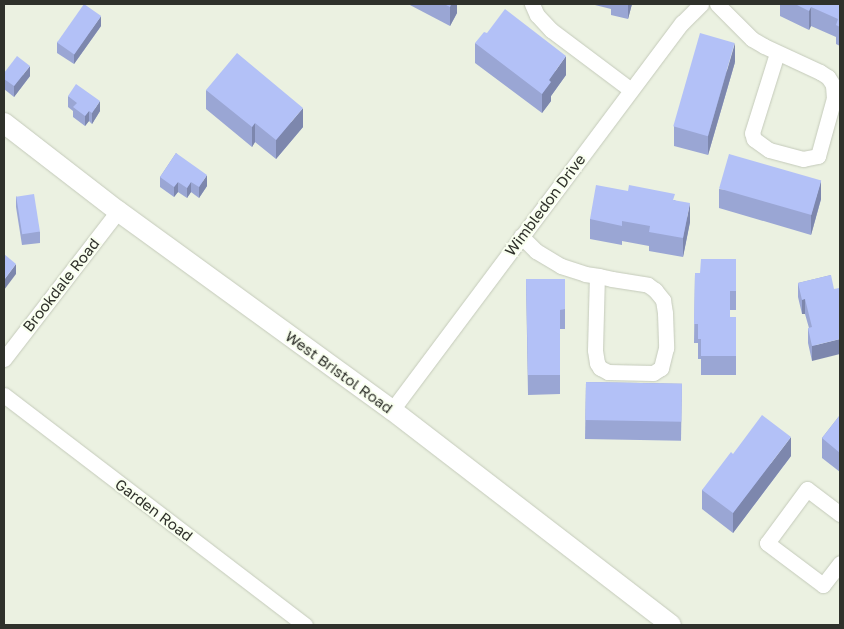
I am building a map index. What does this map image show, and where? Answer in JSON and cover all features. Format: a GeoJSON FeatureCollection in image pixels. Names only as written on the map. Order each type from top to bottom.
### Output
{"type":"FeatureCollection","features":[{"type":"Feature","properties":{"kind":"main road","name":"West Bristol Road"},"geometry":{"type":"LineString","coordinates":[[4,123],[118,211],[392,410],[671,625]]}},
{"type":"Feature","properties":{"kind":"street"},"geometry":{"type":"LineString","coordinates":[[532,4],[538,15],[551,30],[631,90]]}},
{"type":"Feature","properties":{"kind":"street","name":"Wimbledon Drive"},"geometry":{"type":"LineString","coordinates":[[392,410],[631,90],[682,23],[701,4]]}},
{"type":"Feature","properties":{"kind":"street"},"geometry":{"type":"LineString","coordinates":[[717,4],[752,39],[777,53],[828,76],[833,85],[834,98],[818,156],[803,159],[769,150],[754,139],[752,133],[777,53]]}},
{"type":"Feature","properties":{"kind":"street","name":"Brookdale Road"},"geometry":{"type":"LineString","coordinates":[[4,359],[118,211]]}},
{"type":"Feature","properties":{"kind":"street"},"geometry":{"type":"LineString","coordinates":[[521,236],[536,251],[561,266],[597,276],[648,285],[655,290],[663,300],[666,348],[661,368],[653,373],[608,372],[597,363],[595,350],[597,276]]}},
{"type":"Feature","properties":{"kind":"street","name":"Garden Road"},"geometry":{"type":"LineString","coordinates":[[4,395],[305,625]]}},
{"type":"Feature","properties":{"kind":"street"},"geometry":{"type":"LineString","coordinates":[[840,514],[807,490],[767,543],[823,585],[840,563]]}},
{"type":"Feature","properties":{"kind":"building"},"geometry":{"type":"Polygon","coordinates":[[[84,4],[101,16],[74,55],[57,43],[84,4]]]}},
{"type":"Feature","properties":{"kind":"building"},"geometry":{"type":"Polygon","coordinates":[[[795,4],[840,4],[840,27],[836,25],[838,19],[811,7],[809,11],[795,4]]]}},
{"type":"Feature","properties":{"kind":"building"},"geometry":{"type":"Polygon","coordinates":[[[505,9],[566,56],[549,80],[551,82],[542,94],[475,43],[484,32],[487,33],[505,9]]]}},
{"type":"Feature","properties":{"kind":"building"},"geometry":{"type":"Polygon","coordinates":[[[700,33],[735,43],[708,136],[673,126],[700,33]]]}},
{"type":"Feature","properties":{"kind":"building"},"geometry":{"type":"Polygon","coordinates":[[[237,53],[303,108],[276,140],[255,123],[252,127],[206,90],[237,53]]]}},
{"type":"Feature","properties":{"kind":"building"},"geometry":{"type":"Polygon","coordinates":[[[17,56],[30,66],[14,86],[4,79],[4,73],[17,56]]]}},
{"type":"Feature","properties":{"kind":"building"},"geometry":{"type":"Polygon","coordinates":[[[76,84],[100,101],[92,113],[89,111],[85,116],[73,107],[77,103],[68,96],[76,84]]]}},
{"type":"Feature","properties":{"kind":"building"},"geometry":{"type":"Polygon","coordinates":[[[176,153],[207,175],[199,187],[191,182],[187,188],[178,182],[174,187],[160,177],[176,153]]]}},
{"type":"Feature","properties":{"kind":"building"},"geometry":{"type":"Polygon","coordinates":[[[729,154],[821,180],[811,215],[719,189],[729,154]]]}},
{"type":"Feature","properties":{"kind":"building"},"geometry":{"type":"Polygon","coordinates":[[[596,185],[628,191],[629,185],[675,194],[673,200],[690,203],[683,238],[649,232],[650,226],[622,221],[622,226],[590,219],[596,185]]]}},
{"type":"Feature","properties":{"kind":"building"},"geometry":{"type":"Polygon","coordinates":[[[34,194],[40,232],[22,234],[16,197],[34,194]]]}},
{"type":"Feature","properties":{"kind":"building"},"geometry":{"type":"Polygon","coordinates":[[[4,254],[16,264],[4,280],[4,254]]]}},
{"type":"Feature","properties":{"kind":"building"},"geometry":{"type":"Polygon","coordinates":[[[701,259],[736,259],[736,291],[730,291],[730,317],[736,317],[736,356],[701,356],[701,339],[698,339],[698,324],[694,324],[695,273],[700,273],[701,259]]]}},
{"type":"Feature","properties":{"kind":"building"},"geometry":{"type":"Polygon","coordinates":[[[831,275],[834,289],[839,288],[840,292],[840,339],[812,346],[808,328],[812,327],[805,299],[802,300],[798,283],[831,275]]]}},
{"type":"Feature","properties":{"kind":"building"},"geometry":{"type":"Polygon","coordinates":[[[526,279],[565,279],[565,309],[560,310],[560,375],[528,375],[526,279]]]}},
{"type":"Feature","properties":{"kind":"building"},"geometry":{"type":"Polygon","coordinates":[[[586,382],[682,384],[681,422],[585,420],[586,382]]]}},
{"type":"Feature","properties":{"kind":"building"},"geometry":{"type":"Polygon","coordinates":[[[762,415],[791,437],[733,513],[702,490],[731,452],[733,454],[762,415]]]}},
{"type":"Feature","properties":{"kind":"building"},"geometry":{"type":"Polygon","coordinates":[[[840,415],[840,453],[822,438],[840,415]]]}}]}
